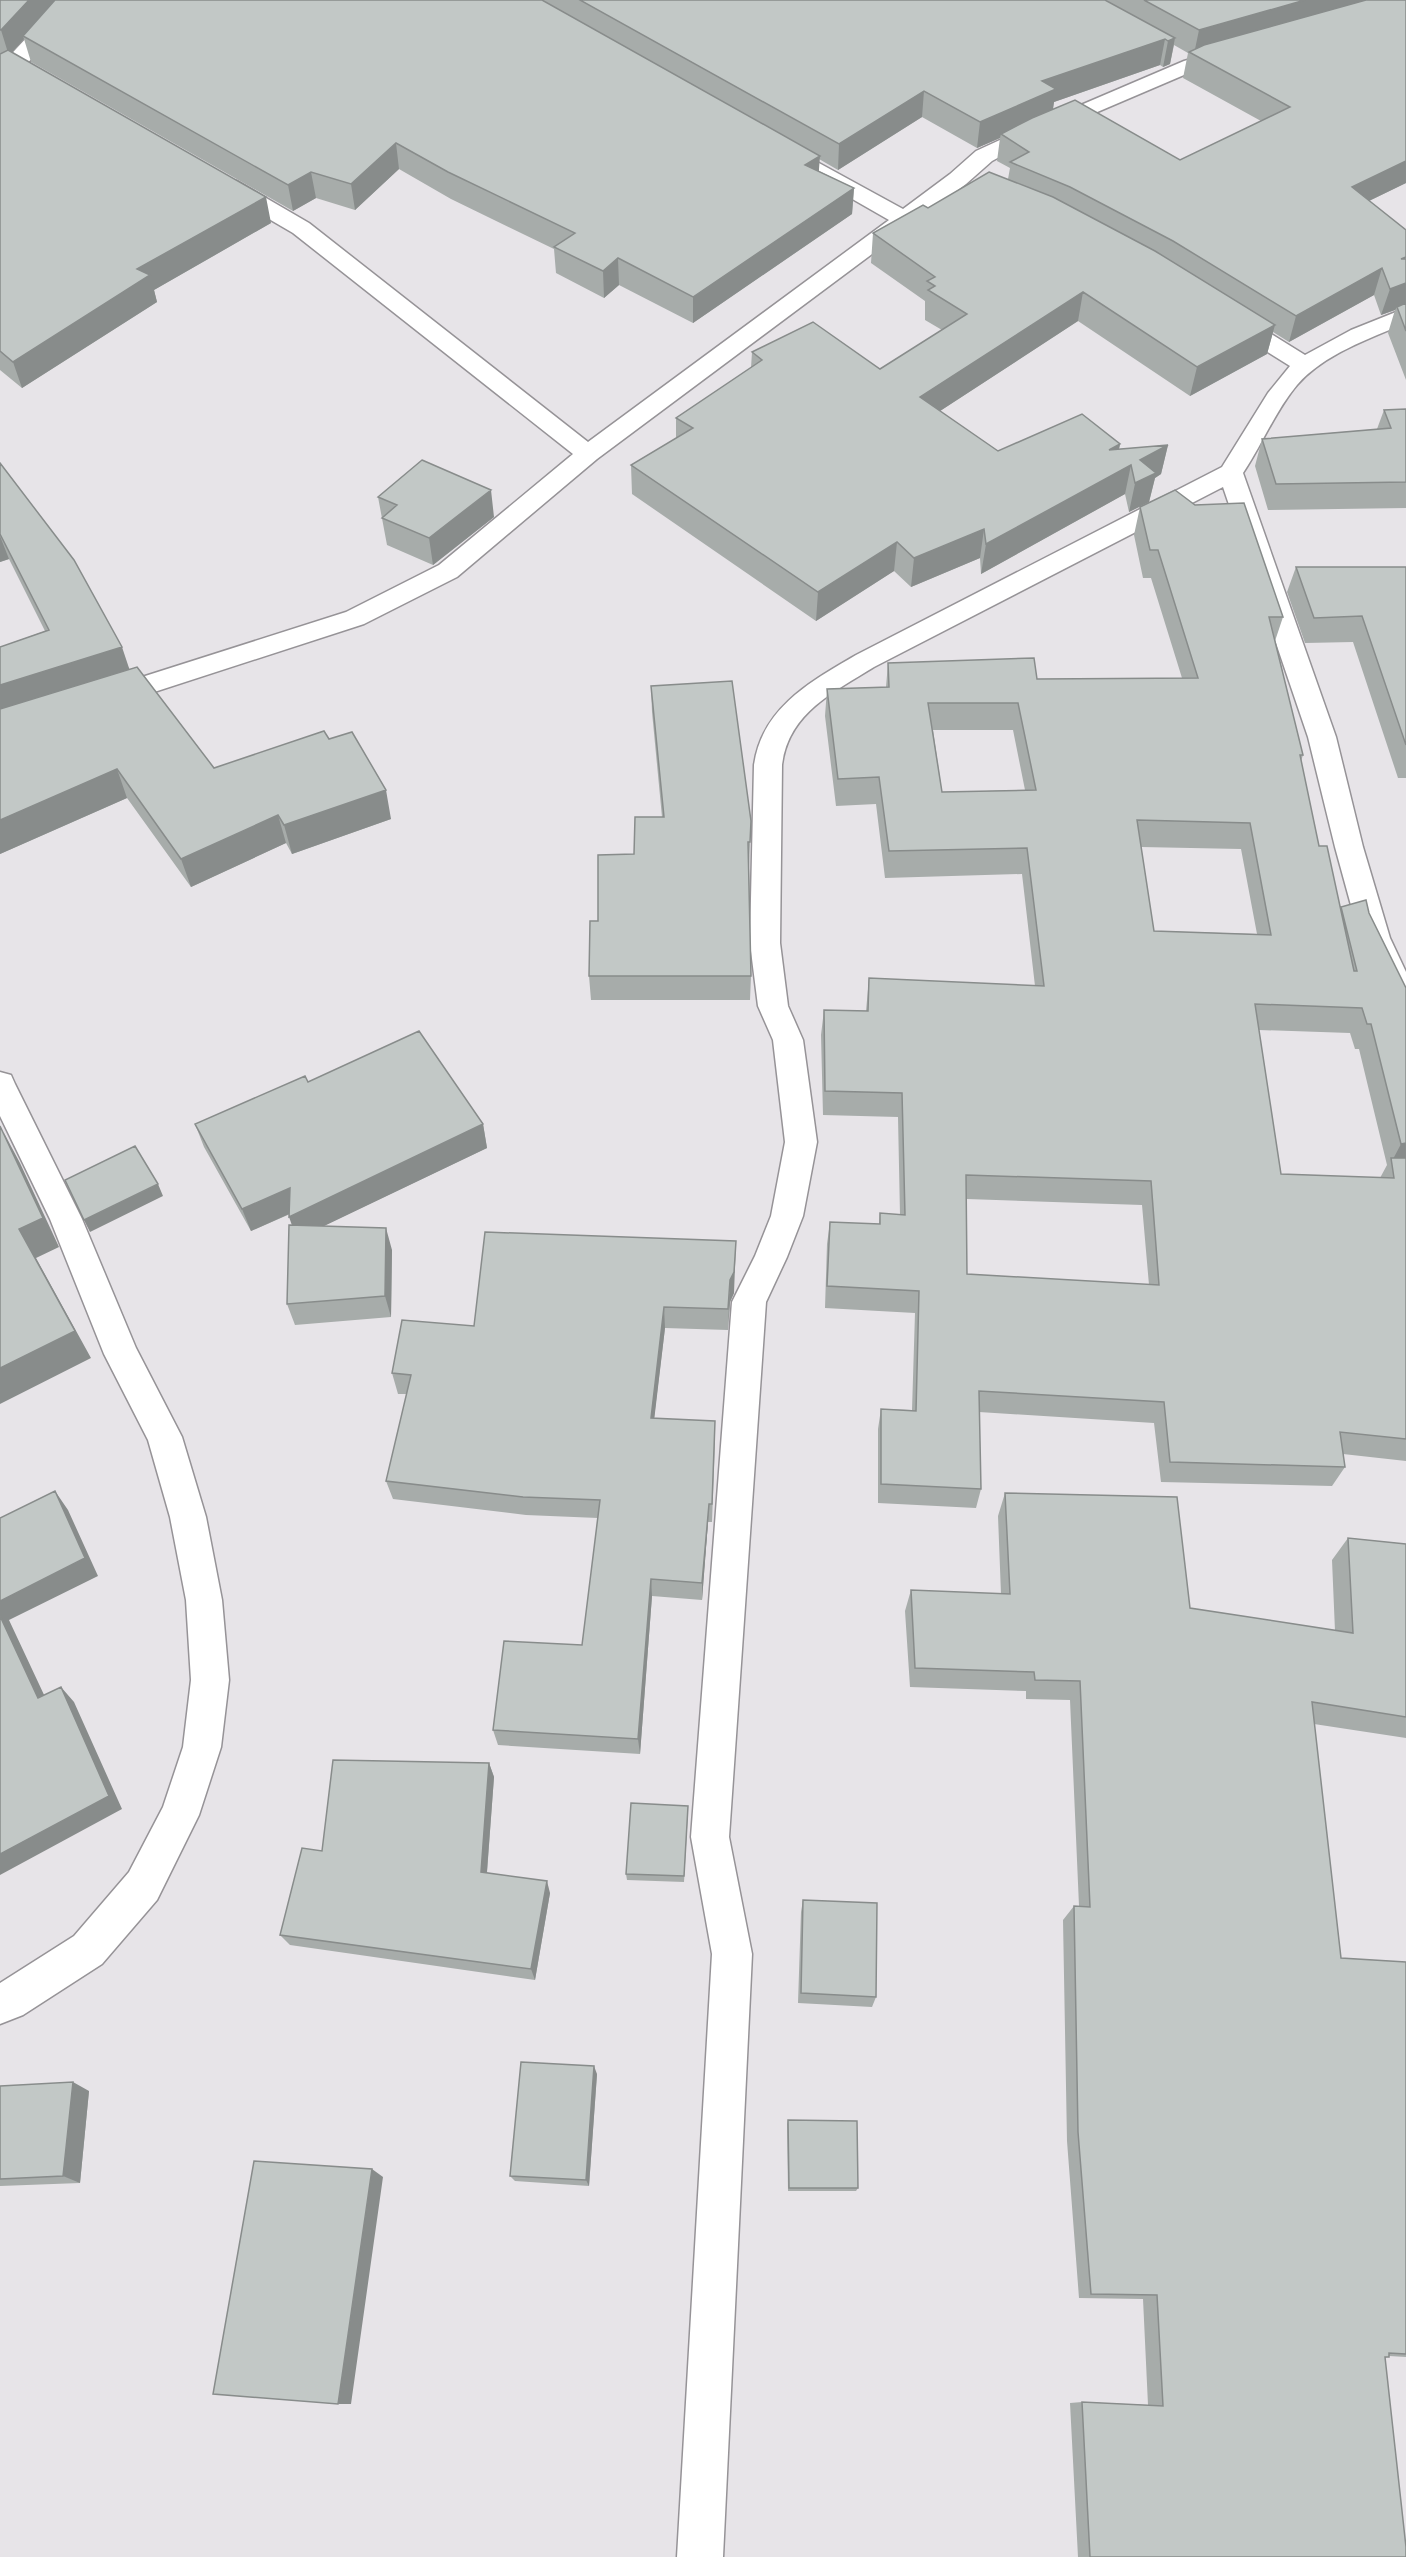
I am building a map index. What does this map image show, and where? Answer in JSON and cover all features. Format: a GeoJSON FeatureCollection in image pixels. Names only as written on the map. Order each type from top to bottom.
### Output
{"type":"FeatureCollection","features":[{"type":"Feature","properties":{"kind":"street"},"geometry":{"type":"LineString","coordinates":[[12,70],[73,0]]}},
{"type":"Feature","properties":{"kind":"street"},"geometry":{"type":"LineString","coordinates":[[90,703],[355,618],[448,571],[588,454],[958,179],[984,156],[1182,60],[1248,48]]}},
{"type":"Feature","properties":{"kind":"street"},"geometry":{"type":"LineString","coordinates":[[758,137],[904,219]]}},
{"type":"Feature","properties":{"kind":"street"},"geometry":{"type":"LineString","coordinates":[[208,174],[301,228],[588,454]]}},
{"type":"Feature","properties":{"kind":"street"},"geometry":{"type":"LineString","coordinates":[[958,179],[980,188]]}},
{"type":"Feature","properties":{"kind":"street"},"geometry":{"type":"LineString","coordinates":[[1217,311],[1305,365]]}},
{"type":"Feature","properties":{"kind":"street"},"geometry":{"type":"LineString","coordinates":[[700,2557],[732,1954],[710,1837],[749,1302],[771,1257],[786,1215],[801,1142],[788,1040],[773,1006],[765,943],[768,765],[773,740],[790,714],[818,689],[865,661],[1232,473],[1288,381],[1305,365],[1351,339],[1406,315]]}},
{"type":"Feature","properties":{"kind":"street"},"geometry":{"type":"LineString","coordinates":[[1232,473],[1322,737],[1349,847],[1375,938],[1406,1003]]}},
{"type":"Feature","properties":{"kind":"street"},"geometry":{"type":"LineString","coordinates":[[0,1084],[66,1219],[121,1354],[165,1437],[189,1517],[204,1600],[210,1680],[202,1747],[180,1815],[143,1886],[88,1950],[9,2001],[0,2004]]}},
{"type":"Feature","properties":{"kind":"building"},"geometry":{"type":"Polygon","coordinates":[[[0,0],[29,0],[1,30],[0,30],[0,0]]]}},
{"type":"Feature","properties":{"kind":"building"},"geometry":{"type":"Polygon","coordinates":[[[55,0],[542,0],[820,156],[805,165],[854,188],[693,297],[618,258],[603,271],[554,247],[575,233],[448,172],[396,143],[351,184],[311,172],[288,185],[23,36],[55,0]]]}},
{"type":"Feature","properties":{"kind":"building"},"geometry":{"type":"Polygon","coordinates":[[[580,0],[1105,0],[1175,38],[1168,41],[1165,39],[1042,81],[1056,89],[980,122],[924,91],[839,144],[580,0]]]}},
{"type":"Feature","properties":{"kind":"building"},"geometry":{"type":"Polygon","coordinates":[[[1144,0],[1305,0],[1199,30],[1144,0]]]}},
{"type":"Feature","properties":{"kind":"building"},"geometry":{"type":"Polygon","coordinates":[[[1366,0],[1406,0],[1406,161],[1352,187],[1406,230],[1406,257],[1401,259],[1406,259],[1406,283],[1390,289],[1382,268],[1296,316],[1173,241],[1070,187],[1010,162],[1029,152],[1001,134],[1075,100],[1180,160],[1290,107],[1189,52],[1204,45],[1366,0]]]}},
{"type":"Feature","properties":{"kind":"building"},"geometry":{"type":"Polygon","coordinates":[[[8,50],[266,197],[137,269],[150,275],[13,362],[0,351],[0,54],[8,50]]]}},
{"type":"Feature","properties":{"kind":"building"},"geometry":{"type":"Polygon","coordinates":[[[989,172],[1053,197],[1155,251],[1275,325],[1197,367],[1083,292],[920,397],[998,451],[1082,414],[1120,444],[1109,450],[1168,445],[1140,460],[1156,473],[1135,483],[1131,465],[986,544],[984,529],[914,558],[897,542],[818,592],[631,465],[693,428],[676,418],[762,360],[752,352],[813,322],[880,369],[967,314],[928,290],[935,286],[927,281],[935,277],[873,233],[923,205],[928,208],[989,172]]]}},
{"type":"Feature","properties":{"kind":"building"},"geometry":{"type":"Polygon","coordinates":[[[1406,303],[1406,331],[1397,307],[1406,303]]]}},
{"type":"Feature","properties":{"kind":"building"},"geometry":{"type":"Polygon","coordinates":[[[1406,409],[1406,482],[1276,484],[1262,439],[1391,428],[1384,410],[1406,409]]]}},
{"type":"Feature","properties":{"kind":"building"},"geometry":{"type":"Polygon","coordinates":[[[422,460],[491,490],[429,538],[382,518],[397,505],[378,497],[422,460]]]}},
{"type":"Feature","properties":{"kind":"building"},"geometry":{"type":"Polygon","coordinates":[[[0,463],[74,560],[122,647],[0,685],[0,647],[49,630],[0,534],[0,463]]]}},
{"type":"Feature","properties":{"kind":"building"},"geometry":{"type":"Polygon","coordinates":[[[1175,490],[1195,505],[1244,503],[1283,617],[1269,617],[1303,755],[1300,755],[1319,846],[1327,846],[1354,971],[1357,971],[1341,907],[1366,900],[1369,913],[1406,988],[1406,1143],[1401,1144],[1371,1024],[1367,1024],[1362,1008],[1255,1004],[1281,1174],[1394,1178],[1391,1158],[1406,1158],[1406,1439],[1340,1432],[1345,1467],[1170,1462],[1164,1402],[979,1391],[981,1489],[881,1484],[881,1409],[916,1411],[919,1291],[827,1286],[830,1222],[880,1224],[880,1213],[905,1215],[902,1093],[825,1091],[824,1010],[868,1011],[869,978],[1044,986],[1027,848],[889,851],[879,777],[838,779],[827,689],[889,687],[888,663],[1034,658],[1037,679],[1198,678],[1158,550],[1150,550],[1140,507],[1175,490]],[[928,703],[942,792],[1036,790],[1018,703],[928,703]],[[1137,820],[1154,931],[1271,935],[1250,823],[1137,820]],[[966,1175],[967,1274],[1159,1285],[1151,1181],[966,1175]]]}},
{"type":"Feature","properties":{"kind":"building"},"geometry":{"type":"Polygon","coordinates":[[[1296,567],[1406,567],[1406,745],[1362,616],[1314,618],[1296,567]]]}},
{"type":"Feature","properties":{"kind":"building"},"geometry":{"type":"Polygon","coordinates":[[[137,667],[214,768],[324,731],[329,739],[352,732],[386,790],[284,825],[278,815],[181,859],[117,769],[0,820],[0,709],[137,667]]]}},
{"type":"Feature","properties":{"kind":"building"},"geometry":{"type":"Polygon","coordinates":[[[732,681],[751,821],[750,842],[748,842],[751,976],[589,976],[590,921],[598,921],[598,855],[634,854],[635,817],[664,817],[651,686],[732,681]]]}},
{"type":"Feature","properties":{"kind":"building"},"geometry":{"type":"Polygon","coordinates":[[[419,1031],[483,1124],[289,1217],[290,1188],[242,1209],[195,1124],[305,1076],[308,1082],[419,1031]]]}},
{"type":"Feature","properties":{"kind":"building"},"geometry":{"type":"Polygon","coordinates":[[[0,1126],[43,1218],[19,1229],[75,1331],[0,1368],[0,1126]]]}},
{"type":"Feature","properties":{"kind":"building"},"geometry":{"type":"Polygon","coordinates":[[[135,1146],[158,1184],[84,1220],[65,1180],[135,1146]]]}},
{"type":"Feature","properties":{"kind":"building"},"geometry":{"type":"Polygon","coordinates":[[[289,1225],[386,1228],[385,1296],[287,1304],[289,1225]]]}},
{"type":"Feature","properties":{"kind":"building"},"geometry":{"type":"Polygon","coordinates":[[[485,1232],[736,1241],[728,1309],[664,1307],[651,1418],[715,1421],[712,1504],[709,1504],[702,1583],[651,1579],[638,1739],[493,1730],[504,1641],[582,1645],[600,1500],[523,1497],[386,1481],[411,1375],[392,1373],[402,1320],[474,1326],[485,1232]]]}},
{"type":"Feature","properties":{"kind":"building"},"geometry":{"type":"Polygon","coordinates":[[[55,1491],[85,1558],[0,1601],[0,1518],[55,1491]]]}},
{"type":"Feature","properties":{"kind":"building"},"geometry":{"type":"Polygon","coordinates":[[[1005,1493],[1177,1497],[1190,1608],[1353,1633],[1348,1538],[1406,1544],[1406,1717],[1312,1702],[1341,1958],[1406,1962],[1406,2354],[1389,2353],[1389,2357],[1385,2357],[1406,2557],[1090,2557],[1082,2402],[1163,2406],[1157,2295],[1091,2294],[1078,2132],[1074,1906],[1090,1907],[1080,1681],[1035,1680],[1034,1672],[915,1668],[911,1590],[1010,1594],[1005,1493]]]}},
{"type":"Feature","properties":{"kind":"building"},"geometry":{"type":"Polygon","coordinates":[[[0,1616],[38,1698],[61,1687],[109,1796],[0,1854],[0,1616]]]}},
{"type":"Feature","properties":{"kind":"building"},"geometry":{"type":"Polygon","coordinates":[[[333,1760],[489,1763],[481,1872],[547,1881],[531,1969],[280,1935],[302,1848],[322,1851],[333,1760]]]}},
{"type":"Feature","properties":{"kind":"building"},"geometry":{"type":"Polygon","coordinates":[[[631,1803],[688,1806],[684,1876],[626,1874],[631,1803]]]}},
{"type":"Feature","properties":{"kind":"building"},"geometry":{"type":"Polygon","coordinates":[[[803,1900],[877,1903],[876,1997],[801,1993],[803,1900]]]}},
{"type":"Feature","properties":{"kind":"building"},"geometry":{"type":"Polygon","coordinates":[[[521,2062],[594,2066],[586,2180],[510,2176],[521,2062]]]}},
{"type":"Feature","properties":{"kind":"building"},"geometry":{"type":"Polygon","coordinates":[[[73,2082],[63,2176],[0,2179],[0,2086],[73,2082]]]}},
{"type":"Feature","properties":{"kind":"building"},"geometry":{"type":"Polygon","coordinates":[[[788,2120],[857,2121],[858,2188],[789,2188],[788,2120]]]}},
{"type":"Feature","properties":{"kind":"building"},"geometry":{"type":"Polygon","coordinates":[[[254,2161],[372,2169],[338,2404],[213,2394],[254,2161]]]}}]}
